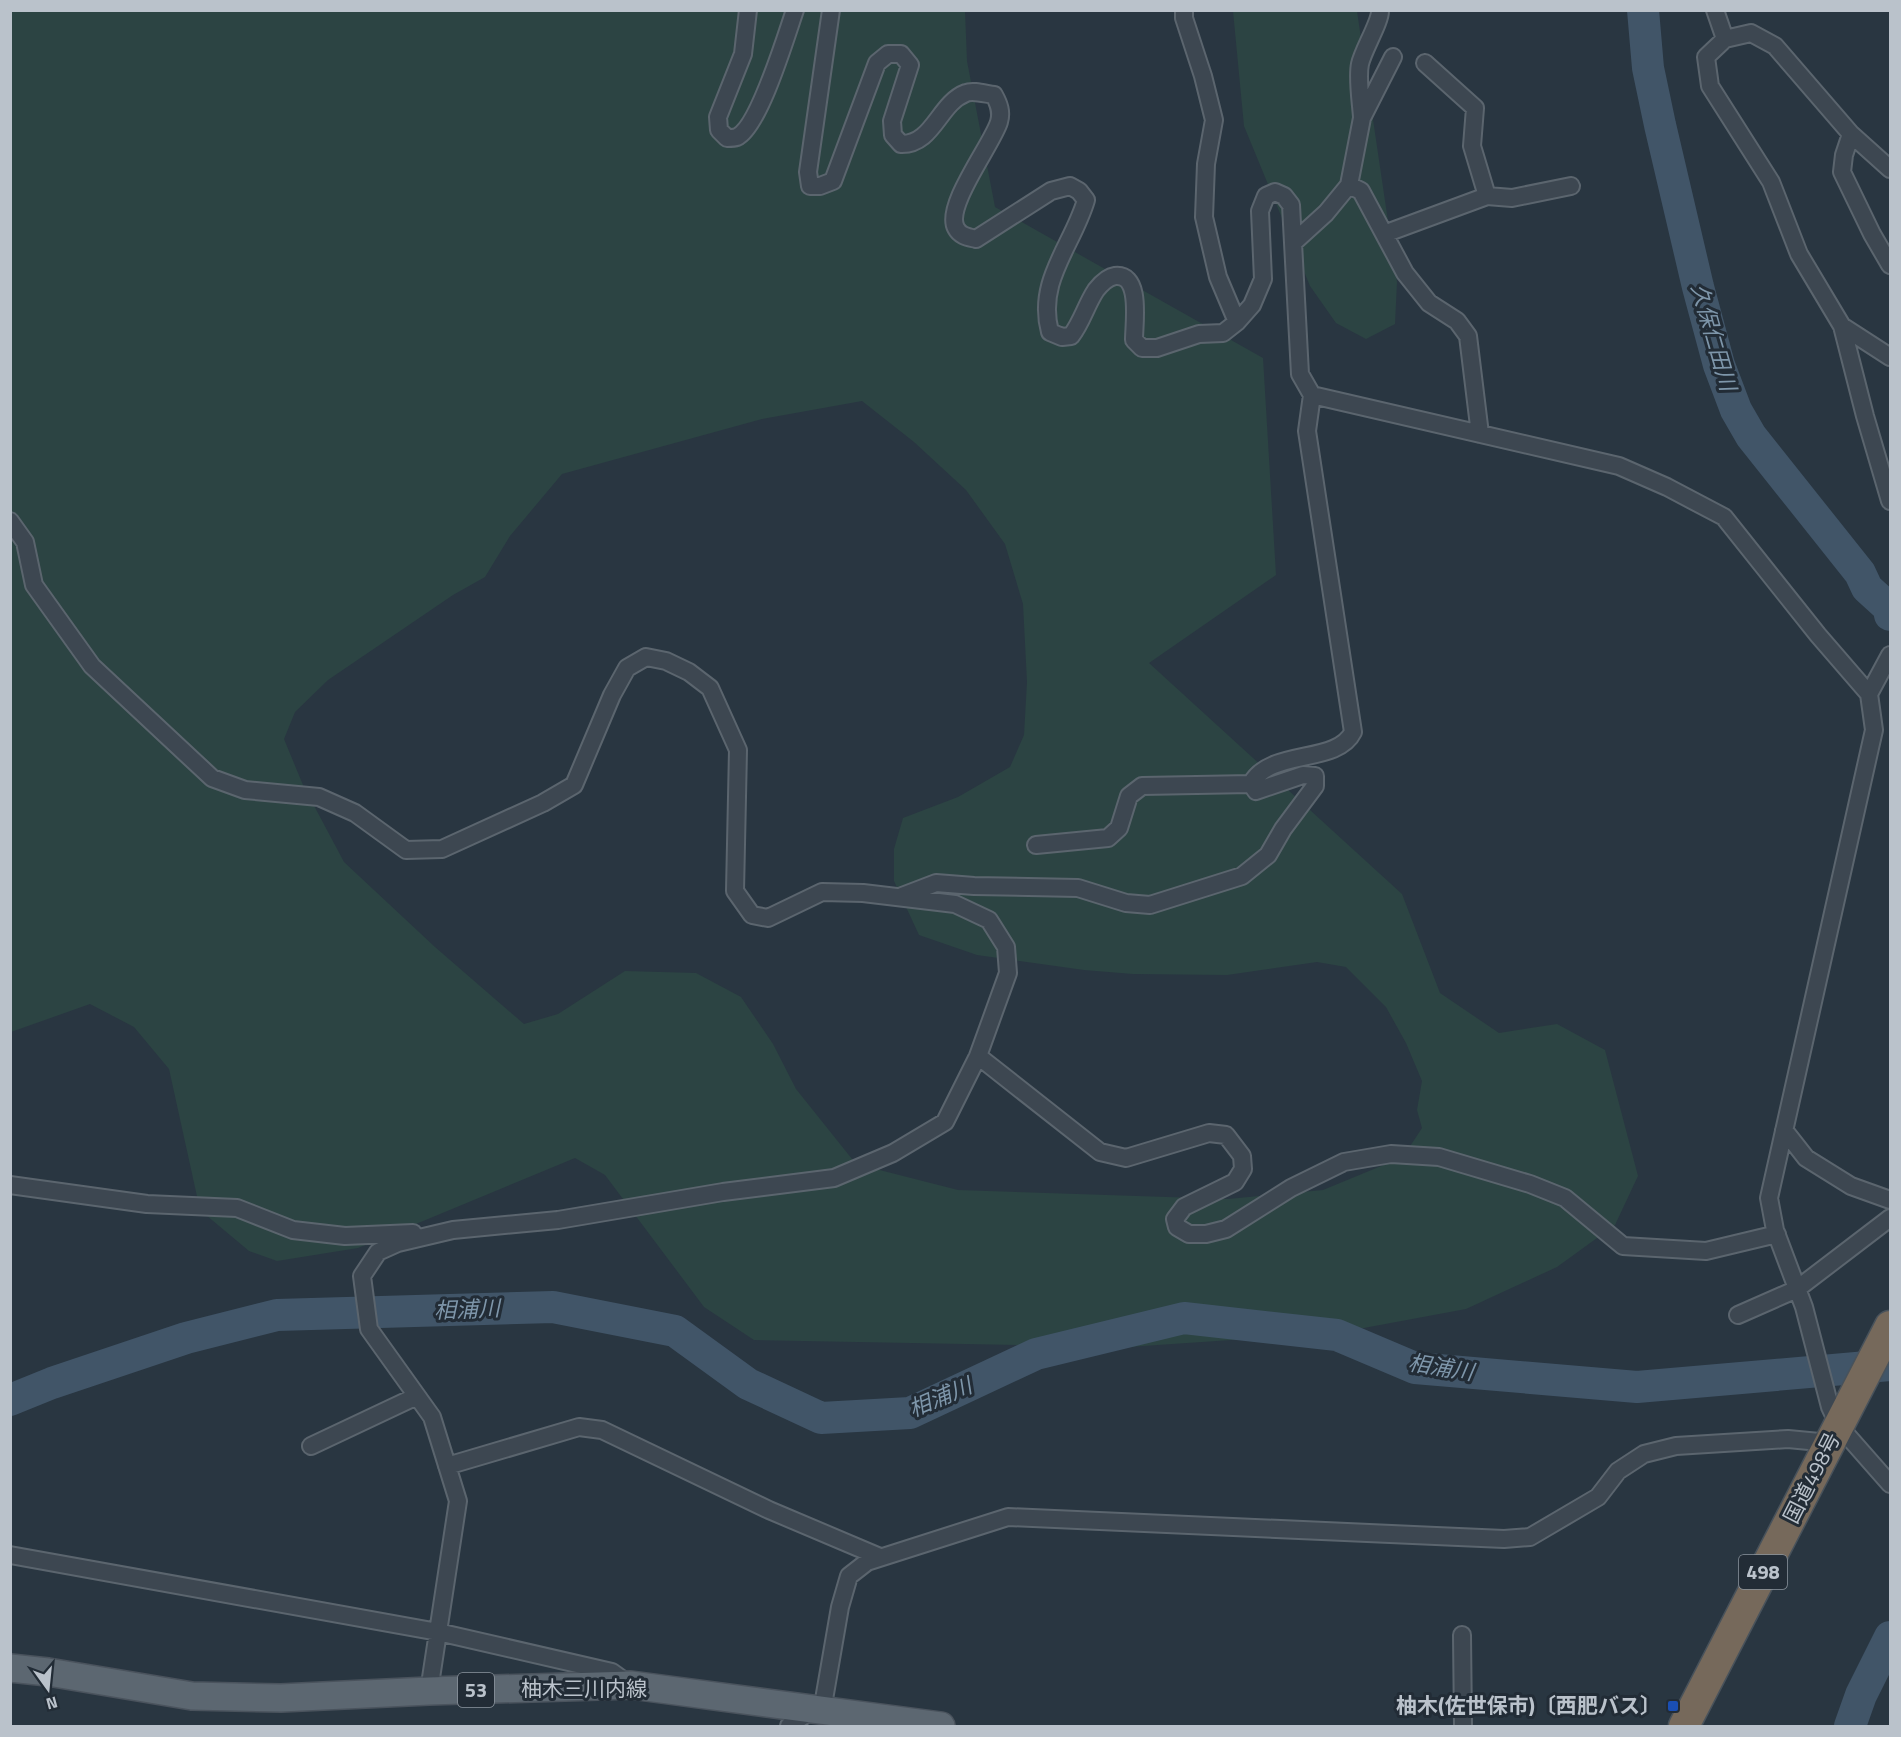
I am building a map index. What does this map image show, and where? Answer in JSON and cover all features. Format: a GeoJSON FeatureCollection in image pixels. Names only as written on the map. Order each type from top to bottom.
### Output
{"type":"FeatureCollection","features":[{"type":"Feature","properties":{"kind":"highway","name":"国道498号"},"geometry":{"type":"LineString","coordinates":[[1684,1726],[1835,1423],[1890,1329]]}},
{"type":"Feature","properties":{"kind":"main road","name":"柚木三川内線"},"geometry":{"type":"LineString","coordinates":[[10,1668],[48,1672],[192,1696],[281,1698],[631,1685],[941,1726]]}},
{"type":"Feature","properties":{"kind":"street"},"geometry":{"type":"LineString","coordinates":[[748,10],[743,54],[718,117],[719,130],[728,138],[737,137],[750,124],[761,104],[795,10]]}},
{"type":"Feature","properties":{"kind":"street"},"geometry":{"type":"LineString","coordinates":[[831,10],[808,172],[810,186],[820,186],[833,181],[877,63],[888,54],[901,54],[910,65],[892,121],[893,135],[902,144],[912,144],[924,137],[952,101],[968,92],[994,95],[1000,106],[999,122],[971,171],[954,215],[955,227],[963,235],[976,239],[1051,191],[1070,186],[1079,191],[1086,200],[1081,219],[1053,271],[1045,315],[1050,332],[1062,337],[1071,336],[1081,323],[1097,290],[1112,277],[1123,276],[1130,281],[1134,292],[1134,340],[1142,348],[1157,348],[1199,334],[1223,333],[1237,322],[1252,305],[1263,279],[1260,211],[1266,196],[1275,192],[1284,196],[1291,205],[1300,374],[1312,395],[1307,431],[1353,732],[1349,740],[1333,749],[1271,766],[1256,774],[1251,784]]}},
{"type":"Feature","properties":{"kind":"street"},"geometry":{"type":"LineString","coordinates":[[1184,10],[1184,18],[1203,76],[1214,120],[1206,164],[1204,217],[1218,277],[1237,322]]}},
{"type":"Feature","properties":{"kind":"street"},"geometry":{"type":"LineString","coordinates":[[1293,243],[1326,213],[1349,185],[1362,117],[1359,66],[1381,15],[1380,10]]}},
{"type":"Feature","properties":{"kind":"street"},"geometry":{"type":"LineString","coordinates":[[1715,10],[1725,39]]}},
{"type":"Feature","properties":{"kind":"street"},"geometry":{"type":"LineString","coordinates":[[1890,169],[1851,134],[1775,45],[1751,33],[1725,39],[1706,57],[1710,86],[1771,182],[1799,254],[1842,326],[1890,501]]}},
{"type":"Feature","properties":{"kind":"street"},"geometry":{"type":"LineString","coordinates":[[1362,117],[1394,57]]}},
{"type":"Feature","properties":{"kind":"street"},"geometry":{"type":"LineString","coordinates":[[1425,63],[1475,108],[1472,146],[1487,196]]}},
{"type":"Feature","properties":{"kind":"street"},"geometry":{"type":"LineString","coordinates":[[1851,134],[1844,155],[1842,172],[1890,266]]}},
{"type":"Feature","properties":{"kind":"street"},"geometry":{"type":"LineString","coordinates":[[1349,185],[1361,191],[1405,273],[1430,303],[1457,321],[1468,336],[1480,434]]}},
{"type":"Feature","properties":{"kind":"street"},"geometry":{"type":"LineString","coordinates":[[1384,234],[1487,196],[1512,198],[1571,186]]}},
{"type":"Feature","properties":{"kind":"street"},"geometry":{"type":"LineString","coordinates":[[1842,326],[1890,357]]}},
{"type":"Feature","properties":{"kind":"street"},"geometry":{"type":"LineString","coordinates":[[1312,395],[1618,466],[1667,487],[1724,517],[1818,635],[1869,694],[1874,730],[1770,1198],[1777,1234],[1804,1307],[1835,1423],[1890,1484]]}},
{"type":"Feature","properties":{"kind":"street"},"geometry":{"type":"LineString","coordinates":[[10,521],[25,542],[34,585],[92,666],[212,778],[245,790],[319,796],[355,813],[406,850],[442,849],[543,803],[574,785],[612,694],[627,669],[646,657],[666,661],[689,672],[710,688],[738,750],[735,891],[752,915],[768,918],[822,892],[900,897],[956,904],[989,920],[1006,947],[1008,973],[978,1056],[945,1122],[893,1153],[834,1178],[723,1192],[558,1220],[488,1226],[398,1243],[378,1252],[362,1276],[369,1329],[432,1417],[458,1501],[429,1691]]}},
{"type":"Feature","properties":{"kind":"street"},"geometry":{"type":"LineString","coordinates":[[1869,694],[1890,655]]}},
{"type":"Feature","properties":{"kind":"street"},"geometry":{"type":"LineString","coordinates":[[900,897],[936,883],[1078,888],[1126,903],[1150,905],[1242,876],[1268,855],[1315,786],[1315,776],[1303,775],[1256,791],[1251,784]]}},
{"type":"Feature","properties":{"kind":"street"},"geometry":{"type":"LineString","coordinates":[[1036,845],[1108,838],[1119,828],[1129,796],[1142,786],[1251,784]]}},
{"type":"Feature","properties":{"kind":"street"},"geometry":{"type":"LineString","coordinates":[[978,1056],[1100,1152],[1126,1158],[1209,1133],[1226,1135],[1242,1156],[1243,1169],[1235,1182],[1184,1208],[1175,1219],[1177,1227],[1189,1234],[1206,1234],[1226,1229],[1291,1188],[1344,1162],[1391,1154],[1439,1157],[1530,1184],[1564,1198],[1623,1246],[1706,1251],[1777,1234]]}},
{"type":"Feature","properties":{"kind":"street"},"geometry":{"type":"LineString","coordinates":[[1784,1130],[1806,1158],[1851,1186],[1890,1200]]}},
{"type":"Feature","properties":{"kind":"street"},"geometry":{"type":"LineString","coordinates":[[10,1185],[147,1204],[237,1208],[293,1230],[345,1236],[409,1233],[428,1236]]}},
{"type":"Feature","properties":{"kind":"street"},"geometry":{"type":"LineString","coordinates":[[1738,1316],[1797,1289],[1890,1218]]}},
{"type":"Feature","properties":{"kind":"street"},"geometry":{"type":"LineString","coordinates":[[311,1446],[417,1396]]}},
{"type":"Feature","properties":{"kind":"street"},"geometry":{"type":"LineString","coordinates":[[789,1726],[818,1710],[849,1576],[867,1562],[880,1557],[1008,1517],[1504,1539],[1530,1537],[1598,1497],[1618,1471],[1644,1454],[1676,1446],[1788,1439],[1835,1423]]}},
{"type":"Feature","properties":{"kind":"street"},"geometry":{"type":"LineString","coordinates":[[447,1466],[579,1427],[602,1430],[769,1510],[880,1557]]}},
{"type":"Feature","properties":{"kind":"street"},"geometry":{"type":"LineString","coordinates":[[10,1555],[438,1632],[612,1672],[631,1685]]}},
{"type":"Feature","properties":{"kind":"street"},"geometry":{"type":"LineString","coordinates":[[1462,1635],[1462,1726]]}},
{"type":"Feature","properties":{"kind":"green space"},"geometry":{"type":"Polygon","coordinates":[[[10,11],[965,11],[967,61],[995,207],[1263,358],[1276,575],[1149,663],[1402,894],[1440,993],[1499,1033],[1557,1024],[1605,1050],[1638,1176],[1615,1225],[1557,1267],[1466,1309],[1337,1333],[1128,1347],[754,1340],[704,1307],[605,1175],[575,1158],[358,1248],[277,1261],[249,1251],[200,1210],[169,1069],[134,1027],[90,1004],[11,1032],[10,11]],[[862,401],[762,419],[562,474],[510,536],[485,577],[453,595],[328,680],[295,712],[284,739],[303,785],[344,862],[435,947],[524,1024],[558,1014],[625,971],[696,973],[741,997],[773,1044],[796,1089],[856,1164],[958,1190],[1228,1199],[1323,1190],[1403,1157],[1422,1128],[1417,1110],[1422,1081],[1406,1043],[1386,1007],[1346,967],[1317,962],[1227,975],[1133,974],[1084,970],[977,955],[919,935],[894,881],[894,849],[903,818],[958,797],[1010,767],[1024,735],[1027,682],[1023,604],[1005,544],[966,490],[914,442],[862,401]]]}},
{"type":"Feature","properties":{"kind":"green space"},"geometry":{"type":"Polygon","coordinates":[[[1233,11],[1357,11],[1397,282],[1395,324],[1366,339],[1336,323],[1310,286],[1244,126],[1233,11]]]}},
{"type":"Feature","properties":{"kind":"waterway","name":"久保仁田川"},"geometry":{"type":"LineString","coordinates":[[1643,10],[1648,68],[1660,125],[1698,287],[1719,365],[1736,410],[1751,436],[1860,573],[1867,588],[1889,608],[1890,615]]}},
{"type":"Feature","properties":{"kind":"waterway","name":"相浦川"},"geometry":{"type":"LineString","coordinates":[[10,1400],[52,1383],[186,1338],[277,1315],[553,1307],[675,1331],[748,1384],[821,1418],[910,1413],[1036,1354],[1184,1318],[1337,1335],[1415,1368],[1637,1387],[1890,1365]]}},
{"type":"Feature","properties":{"kind":"waterway"},"geometry":{"type":"LineString","coordinates":[[1850,1726],[1861,1695],[1890,1637]]}},
{"type":"Feature","properties":{"kind":"place","name":"柚木(佐世保市)〔西肥バス〕"},"geometry":{"type":"Point","coordinates":[1673,1706]}}]}
